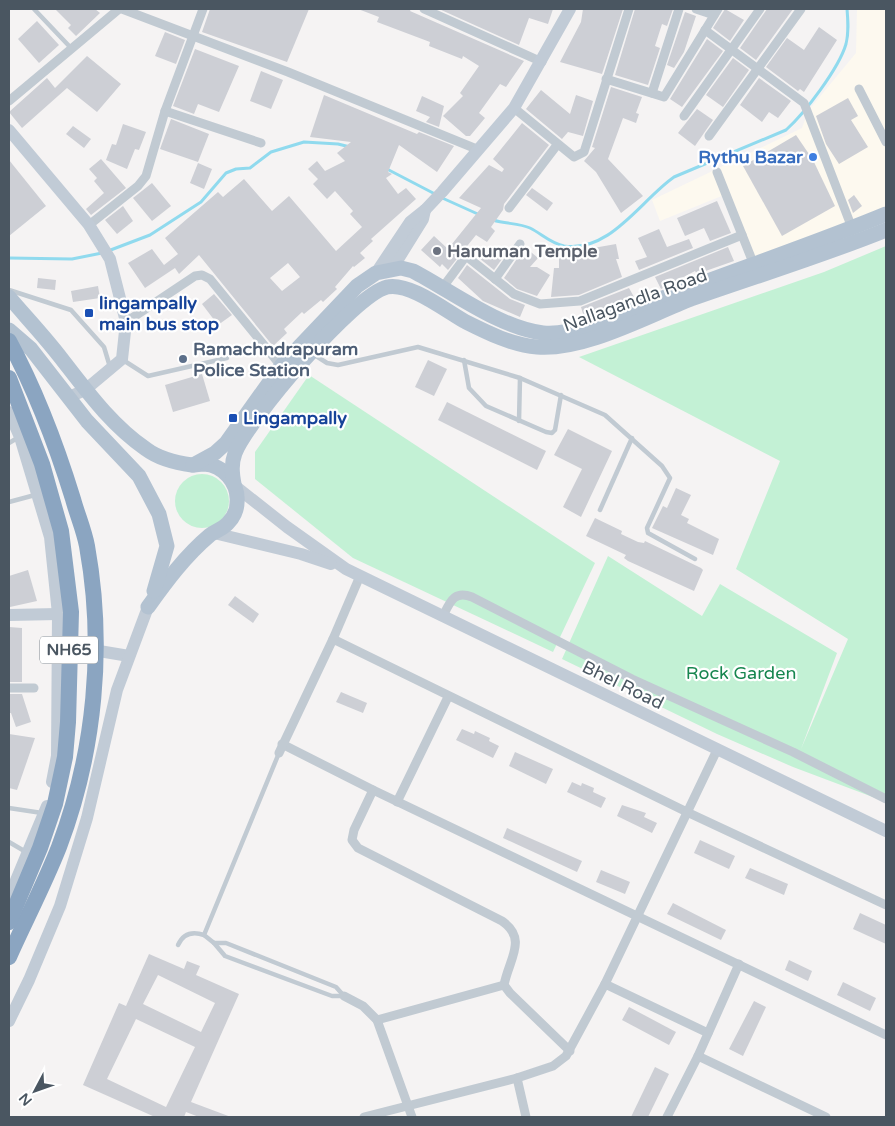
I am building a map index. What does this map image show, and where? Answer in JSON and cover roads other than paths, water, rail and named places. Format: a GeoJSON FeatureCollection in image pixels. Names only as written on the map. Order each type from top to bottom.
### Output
{"type":"FeatureCollection","features":[{"type":"Feature","properties":{"kind":"highway","name":"NH65"},"geometry":{"type":"LineString","coordinates":[[9,341],[28,376],[62,464],[87,544],[96,617],[94,697],[90,728],[70,808],[58,847],[9,958]]}},
{"type":"Feature","properties":{"kind":"highway","name":"NH65"},"geometry":{"type":"LineString","coordinates":[[9,378],[39,456],[60,523],[71,612],[68,722],[63,767],[55,804],[40,848],[9,922]]}},
{"type":"Feature","properties":{"kind":"main road","name":"Nallagandla Road"},"geometry":{"type":"LineString","coordinates":[[392,269],[401,268],[413,271],[519,327],[573,338],[754,264],[886,214]]}},
{"type":"Feature","properties":{"kind":"main road","name":"Nallagandla Road"},"geometry":{"type":"LineString","coordinates":[[312,353],[356,307],[371,295],[388,287],[415,292],[480,328],[519,344],[544,347],[806,261],[886,230]]}},
{"type":"Feature","properties":{"kind":"main road"},"geometry":{"type":"LineString","coordinates":[[193,465],[215,453],[226,442],[281,366],[357,286],[376,273],[392,269]]}},
{"type":"Feature","properties":{"kind":"main road"},"geometry":{"type":"LineString","coordinates":[[9,297],[85,390],[113,421],[145,449],[156,456],[193,465],[203,464],[221,470],[234,485]]}},
{"type":"Feature","properties":{"kind":"main road"},"geometry":{"type":"LineString","coordinates":[[35,327],[40,360]]}},
{"type":"Feature","properties":{"kind":"main road"},"geometry":{"type":"LineString","coordinates":[[9,330],[40,360],[88,421],[139,476],[159,514],[167,546],[159,577],[148,607]]}},
{"type":"Feature","properties":{"kind":"main road"},"geometry":{"type":"LineString","coordinates":[[148,607],[184,560],[214,533],[228,524],[236,510],[237,502],[232,466],[243,439],[312,353]]}},
{"type":"Feature","properties":{"kind":"street"},"geometry":{"type":"LineString","coordinates":[[9,101],[120,9],[193,35],[479,150]]}},
{"type":"Feature","properties":{"kind":"street"},"geometry":{"type":"LineString","coordinates":[[91,228],[138,186],[146,176],[166,111],[204,9]]}},
{"type":"Feature","properties":{"kind":"street"},"geometry":{"type":"LineString","coordinates":[[424,9],[542,62]]}},
{"type":"Feature","properties":{"kind":"street"},"geometry":{"type":"LineString","coordinates":[[376,273],[410,222],[442,192],[514,108],[542,62],[570,9]]}},
{"type":"Feature","properties":{"kind":"street"},"geometry":{"type":"LineString","coordinates":[[514,108],[574,157],[584,152],[629,9]]}},
{"type":"Feature","properties":{"kind":"street"},"geometry":{"type":"LineString","coordinates":[[652,93],[679,9]]}},
{"type":"Feature","properties":{"kind":"street"},"geometry":{"type":"LineString","coordinates":[[606,79],[664,96],[716,12],[696,9]]}},
{"type":"Feature","properties":{"kind":"street"},"geometry":{"type":"LineString","coordinates":[[684,116],[760,9]]}},
{"type":"Feature","properties":{"kind":"street"},"geometry":{"type":"LineString","coordinates":[[709,136],[800,9]]}},
{"type":"Feature","properties":{"kind":"street"},"geometry":{"type":"LineString","coordinates":[[705,30],[801,98],[852,228]]}},
{"type":"Feature","properties":{"kind":"street"},"geometry":{"type":"LineString","coordinates":[[859,89],[886,142]]}},
{"type":"Feature","properties":{"kind":"street"},"geometry":{"type":"LineString","coordinates":[[166,111],[260,144]]}},
{"type":"Feature","properties":{"kind":"street"},"geometry":{"type":"LineString","coordinates":[[9,130],[91,228],[110,259],[126,322],[122,360],[85,390],[69,397]]}},
{"type":"Feature","properties":{"kind":"street"},"geometry":{"type":"LineString","coordinates":[[509,208],[557,145]]}},
{"type":"Feature","properties":{"kind":"street"},"geometry":{"type":"LineString","coordinates":[[717,172],[754,264]]}},
{"type":"Feature","properties":{"kind":"street"},"geometry":{"type":"LineString","coordinates":[[392,269],[424,219],[429,206]]}},
{"type":"Feature","properties":{"kind":"street"},"geometry":{"type":"LineString","coordinates":[[443,287],[466,256],[514,294],[540,304],[580,300],[742,235]]}},
{"type":"Feature","properties":{"kind":"street"},"geometry":{"type":"LineString","coordinates":[[495,279],[520,244]]}},
{"type":"Feature","properties":{"kind":"street"},"geometry":{"type":"LineString","coordinates":[[126,322],[196,276],[202,275],[210,278],[281,366]]}},
{"type":"Feature","properties":{"kind":"street"},"geometry":{"type":"LineString","coordinates":[[9,897],[44,813],[57,756],[58,644],[58,614],[50,537],[38,494],[14,440],[11,416]]}},
{"type":"Feature","properties":{"kind":"street"},"geometry":{"type":"LineString","coordinates":[[234,485],[293,532],[346,569]]}},
{"type":"Feature","properties":{"kind":"street"},"geometry":{"type":"LineString","coordinates":[[214,533],[301,554],[346,569]]}},
{"type":"Feature","properties":{"kind":"street","name":"Bhel Road"},"geometry":{"type":"LineString","coordinates":[[346,569],[886,831]]}},
{"type":"Feature","properties":{"kind":"street"},"geometry":{"type":"LineString","coordinates":[[360,576],[332,640],[280,748],[373,790],[886,1035]]}},
{"type":"Feature","properties":{"kind":"street"},"geometry":{"type":"LineString","coordinates":[[443,616],[452,598],[457,594],[472,597],[632,679],[793,752],[886,799]]}},
{"type":"Feature","properties":{"kind":"street"},"geometry":{"type":"LineString","coordinates":[[9,1021],[60,906],[87,818],[116,690],[148,607]]}},
{"type":"Feature","properties":{"kind":"street"},"geometry":{"type":"LineString","coordinates":[[9,615],[58,614]]}},
{"type":"Feature","properties":{"kind":"street"},"geometry":{"type":"LineString","coordinates":[[332,640],[689,813],[886,905]]}},
{"type":"Feature","properties":{"kind":"street"},"geometry":{"type":"LineString","coordinates":[[58,644],[129,656]]}},
{"type":"Feature","properties":{"kind":"street"},"geometry":{"type":"LineString","coordinates":[[9,688],[34,688]]}},
{"type":"Feature","properties":{"kind":"street"},"geometry":{"type":"LineString","coordinates":[[397,802],[448,696]]}},
{"type":"Feature","properties":{"kind":"street"},"geometry":{"type":"LineString","coordinates":[[364,1117],[517,1078],[562,1061],[570,1051],[605,984],[689,813],[717,750]]}},
{"type":"Feature","properties":{"kind":"street"},"geometry":{"type":"LineString","coordinates":[[373,790],[354,830],[352,840],[358,848],[513,929],[517,940],[504,984]]}},
{"type":"Feature","properties":{"kind":"street"},"geometry":{"type":"LineString","coordinates":[[667,1117],[698,1056],[739,964]]}},
{"type":"Feature","properties":{"kind":"street"},"geometry":{"type":"LineString","coordinates":[[377,1020],[504,984]]}},
{"type":"Feature","properties":{"kind":"street"},"geometry":{"type":"LineString","coordinates":[[504,984],[510,993],[570,1051]]}},
{"type":"Feature","properties":{"kind":"street"},"geometry":{"type":"LineString","coordinates":[[605,984],[708,1034]]}},
{"type":"Feature","properties":{"kind":"street"},"geometry":{"type":"LineString","coordinates":[[344,996],[363,1006],[377,1020],[412,1117]]}},
{"type":"Feature","properties":{"kind":"street"},"geometry":{"type":"LineString","coordinates":[[698,1056],[809,1114],[826,1117]]}},
{"type":"Feature","properties":{"kind":"street"},"geometry":{"type":"LineString","coordinates":[[517,1078],[526,1117]]}},
{"type":"Feature","properties":{"kind":"lane"},"geometry":{"type":"LineString","coordinates":[[34,9],[71,48]]}},
{"type":"Feature","properties":{"kind":"lane"},"geometry":{"type":"LineString","coordinates":[[9,290],[71,310],[104,347],[110,369]]}},
{"type":"Feature","properties":{"kind":"lane"},"geometry":{"type":"LineString","coordinates":[[312,353],[328,363],[338,365],[418,347],[520,378],[605,415],[662,466],[670,478],[647,528],[648,533],[695,559]]}},
{"type":"Feature","properties":{"kind":"lane"},"geometry":{"type":"LineString","coordinates":[[122,360],[148,376],[227,358]]}},
{"type":"Feature","properties":{"kind":"lane"},"geometry":{"type":"LineString","coordinates":[[464,360],[469,388],[486,406],[552,434],[556,427],[561,395]]}},
{"type":"Feature","properties":{"kind":"lane"},"geometry":{"type":"LineString","coordinates":[[519,421],[520,378]]}},
{"type":"Feature","properties":{"kind":"lane"},"geometry":{"type":"LineString","coordinates":[[600,510],[632,438]]}},
{"type":"Feature","properties":{"kind":"lane"},"geometry":{"type":"LineString","coordinates":[[9,502],[38,494]]}},
{"type":"Feature","properties":{"kind":"lane"},"geometry":{"type":"LineString","coordinates":[[204,935],[280,748]]}},
{"type":"Feature","properties":{"kind":"lane"},"geometry":{"type":"LineString","coordinates":[[9,808],[44,813]]}},
{"type":"Feature","properties":{"kind":"lane"},"geometry":{"type":"LineString","coordinates":[[9,842],[27,853]]}},
{"type":"Feature","properties":{"kind":"lane"},"geometry":{"type":"LineString","coordinates":[[178,946],[181,939],[195,932],[204,935],[225,956],[332,996],[344,996]]}},
{"type":"Feature","properties":{"kind":"lane"},"geometry":{"type":"LineString","coordinates":[[214,943],[226,943],[336,987],[344,996]]}},
{"type":"Feature","properties":{"kind":"waterway"},"geometry":{"type":"LineString","coordinates":[[493,220],[526,226],[554,243],[564,246],[581,246],[596,241],[624,223],[674,177],[786,130],[821,90],[842,54],[848,35],[847,9]]}},
{"type":"Feature","properties":{"kind":"waterway"},"geometry":{"type":"LineString","coordinates":[[108,251],[150,235],[201,202],[226,173],[236,169],[250,168],[271,152],[304,142],[338,144],[350,147]]}},
{"type":"Feature","properties":{"kind":"waterway"},"geometry":{"type":"LineString","coordinates":[[385,168],[435,194]]}},
{"type":"Feature","properties":{"kind":"waterway"},"geometry":{"type":"LineString","coordinates":[[440,197],[480,215]]}},
{"type":"Feature","properties":{"kind":"waterway"},"geometry":{"type":"LineString","coordinates":[[9,258],[72,259],[102,253]]}},
{"type":"Feature","properties":{"kind":"place","name":"Rythu Bazar"},"geometry":{"type":"Point","coordinates":[813,157]}},
{"type":"Feature","properties":{"kind":"place","name":"Hanuman Temple"},"geometry":{"type":"Point","coordinates":[437,251]}},
{"type":"Feature","properties":{"kind":"place","name":"lingampally main bus stop"},"geometry":{"type":"Point","coordinates":[89,313]}},
{"type":"Feature","properties":{"kind":"place","name":"Ramachndrapuram Police Station"},"geometry":{"type":"Point","coordinates":[183,359]}},
{"type":"Feature","properties":{"kind":"place","name":"Lingampally"},"geometry":{"type":"Point","coordinates":[233,418]}},
{"type":"Feature","properties":{"kind":"park label","name":"Rock Garden"},"geometry":{"type":"Point","coordinates":[741,673]}}]}
